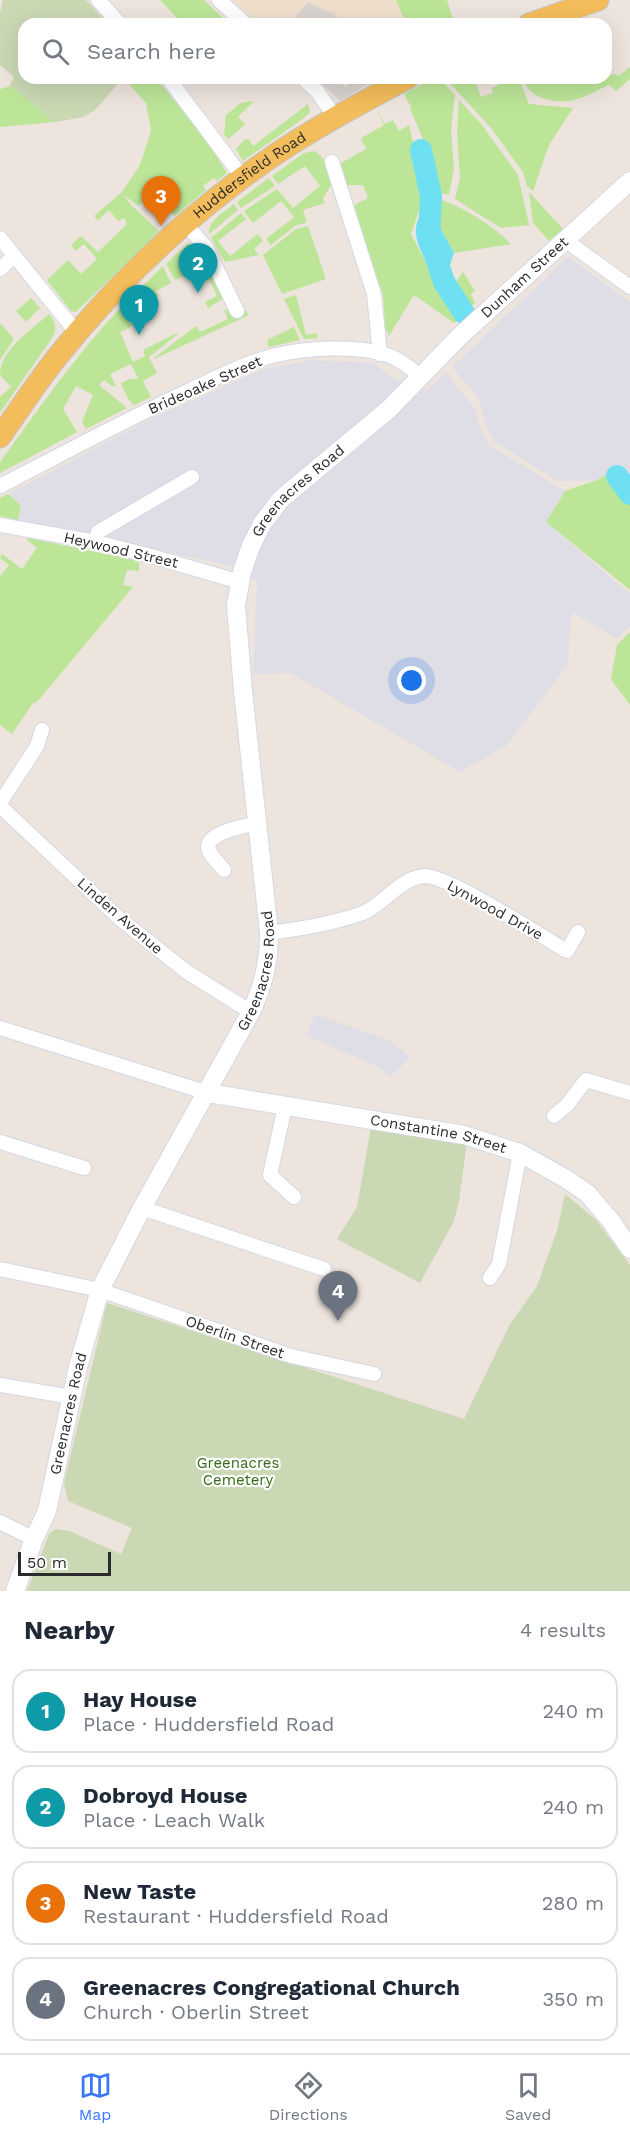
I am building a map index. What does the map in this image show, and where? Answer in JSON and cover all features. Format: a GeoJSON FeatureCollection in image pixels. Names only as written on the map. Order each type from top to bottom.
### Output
{"type":"FeatureCollection","features":[{"type":"Feature","properties":{"kind":"main road"},"geometry":{"type":"LineString","coordinates":[[546,18],[598,0]]}},
{"type":"Feature","properties":{"kind":"main road","name":"Huddersfield Road"},"geometry":{"type":"LineString","coordinates":[[0,437],[76,333],[144,263],[186,224],[243,178],[284,149],[335,117],[397,84]]}},
{"type":"Feature","properties":{"kind":"street"},"geometry":{"type":"LineString","coordinates":[[99,0],[115,18]]}},
{"type":"Feature","properties":{"kind":"street"},"geometry":{"type":"LineString","coordinates":[[219,0],[238,18]]}},
{"type":"Feature","properties":{"kind":"street"},"geometry":{"type":"LineString","coordinates":[[178,84],[243,178]]}},
{"type":"Feature","properties":{"kind":"street"},"geometry":{"type":"LineString","coordinates":[[309,84],[335,117]]}},
{"type":"Feature","properties":{"kind":"street"},"geometry":{"type":"LineString","coordinates":[[332,162],[374,294],[380,354]]}},
{"type":"Feature","properties":{"kind":"street","name":"Dunham Street"},"geometry":{"type":"LineString","coordinates":[[420,376],[630,181]]}},
{"type":"Feature","properties":{"kind":"street"},"geometry":{"type":"LineString","coordinates":[[186,224],[207,249],[237,311]]}},
{"type":"Feature","properties":{"kind":"street"},"geometry":{"type":"LineString","coordinates":[[0,238],[76,333]]}},
{"type":"Feature","properties":{"kind":"street"},"geometry":{"type":"LineString","coordinates":[[565,240],[630,287]]}},
{"type":"Feature","properties":{"kind":"street"},"geometry":{"type":"LineString","coordinates":[[0,269],[14,256]]}},
{"type":"Feature","properties":{"kind":"street","name":"Brideoake Street"},"geometry":{"type":"LineString","coordinates":[[0,486],[162,402],[269,357],[323,349],[380,354],[391,356],[420,376]]}},
{"type":"Feature","properties":{"kind":"street","name":"Greenacres Road"},"geometry":{"type":"LineString","coordinates":[[15,1591],[47,1511],[86,1337],[100,1290],[142,1208],[251,1012],[267,969],[269,933],[236,605],[251,546],[262,524],[281,499],[389,409],[420,376]]}},
{"type":"Feature","properties":{"kind":"street"},"geometry":{"type":"LineString","coordinates":[[96,542],[98,531],[192,477]]}},
{"type":"Feature","properties":{"kind":"street","name":"Heywood Street"},"geometry":{"type":"LineString","coordinates":[[0,525],[96,542],[151,555],[240,582]]}},
{"type":"Feature","properties":{"kind":"street"},"geometry":{"type":"LineString","coordinates":[[0,804],[37,746],[42,730]]}},
{"type":"Feature","properties":{"kind":"street","name":"Linden Avenue"},"geometry":{"type":"LineString","coordinates":[[0,804],[120,919],[187,972],[251,1012]]}},
{"type":"Feature","properties":{"kind":"street"},"geometry":{"type":"LineString","coordinates":[[224,870],[209,851],[212,840],[221,832],[258,823]]}},
{"type":"Feature","properties":{"kind":"street","name":"Lynwood Drive"},"geometry":{"type":"LineString","coordinates":[[269,933],[316,927],[365,912],[412,880],[428,876],[437,878],[466,893],[567,951],[578,932]]}},
{"type":"Feature","properties":{"kind":"street"},"geometry":{"type":"LineString","coordinates":[[0,1028],[208,1093]]}},
{"type":"Feature","properties":{"kind":"street"},"geometry":{"type":"LineString","coordinates":[[554,1116],[567,1105],[586,1080],[630,1093]]}},
{"type":"Feature","properties":{"kind":"street","name":"Constantine Street"},"geometry":{"type":"LineString","coordinates":[[208,1093],[464,1135],[520,1153],[588,1194],[630,1249]]}},
{"type":"Feature","properties":{"kind":"street"},"geometry":{"type":"LineString","coordinates":[[285,1106],[270,1175],[294,1197]]}},
{"type":"Feature","properties":{"kind":"street"},"geometry":{"type":"LineString","coordinates":[[0,1142],[84,1168]]}},
{"type":"Feature","properties":{"kind":"street"},"geometry":{"type":"LineString","coordinates":[[490,1278],[499,1264],[520,1153]]}},
{"type":"Feature","properties":{"kind":"street"},"geometry":{"type":"LineString","coordinates":[[142,1208],[324,1269]]}},
{"type":"Feature","properties":{"kind":"street","name":"Oberlin Street"},"geometry":{"type":"LineString","coordinates":[[0,1269],[100,1290],[291,1356],[374,1374]]}},
{"type":"Feature","properties":{"kind":"street"},"geometry":{"type":"LineString","coordinates":[[0,1385],[72,1397]]}},
{"type":"Feature","properties":{"kind":"street"},"geometry":{"type":"LineString","coordinates":[[0,1522],[34,1539]]}},
{"type":"Feature","properties":{"kind":"shaded area"},"geometry":{"type":"Polygon","coordinates":[[[232,0],[396,0],[404,18],[253,18],[232,0]]]}},
{"type":"Feature","properties":{"kind":"shaded area"},"geometry":{"type":"Polygon","coordinates":[[[308,2],[332,12],[337,18],[294,18],[308,2]]]}},
{"type":"Feature","properties":{"kind":"shaded area"},"geometry":{"type":"Polygon","coordinates":[[[322,84],[342,84],[346,87],[348,84],[368,84],[340,101],[322,84]]]}},
{"type":"Feature","properties":{"kind":"shaded area"},"geometry":{"type":"Polygon","coordinates":[[[568,257],[630,302],[630,483],[615,470],[597,480],[558,481],[495,442],[486,426],[479,399],[452,367],[568,257]]]}},
{"type":"Feature","properties":{"kind":"shaded area"},"geometry":{"type":"Polygon","coordinates":[[[312,360],[374,363],[391,377],[426,391],[446,372],[474,408],[489,445],[565,491],[546,522],[630,594],[630,626],[617,639],[572,612],[567,666],[506,746],[460,772],[291,673],[253,674],[257,581],[232,566],[18,520],[21,505],[8,494],[159,415],[261,370],[312,360]]]}},
{"type":"Feature","properties":{"kind":"shaded area"},"geometry":{"type":"Polygon","coordinates":[[[315,1014],[391,1041],[410,1058],[390,1077],[377,1066],[306,1036],[315,1014]]]}},
{"type":"Feature","properties":{"kind":"green space"},"geometry":{"type":"Polygon","coordinates":[[[3,0],[86,0],[102,18],[18,18],[18,84],[118,84],[95,110],[84,117],[55,122],[10,85],[14,77],[0,65],[0,13],[3,0]]]}},
{"type":"Feature","properties":{"kind":"green space"},"geometry":{"type":"Polygon","coordinates":[[[160,0],[204,0],[223,18],[177,18],[160,0]]]}},
{"type":"Feature","properties":{"kind":"green space"},"geometry":{"type":"Polygon","coordinates":[[[396,0],[447,0],[453,18],[404,18],[396,0]]]}},
{"type":"Feature","properties":{"kind":"green space"},"geometry":{"type":"Polygon","coordinates":[[[630,67],[630,79],[616,91],[609,85],[569,101],[548,100],[535,94],[525,84],[612,84],[612,75],[618,76],[630,67]]]}},
{"type":"Feature","properties":{"kind":"green space"},"geometry":{"type":"Polygon","coordinates":[[[129,84],[161,84],[205,138],[227,173],[217,181],[214,178],[203,186],[206,190],[175,216],[155,192],[138,206],[124,195],[131,205],[159,231],[76,312],[71,311],[47,280],[68,260],[81,274],[97,259],[84,244],[76,251],[71,245],[81,236],[98,252],[127,224],[124,218],[118,221],[109,210],[98,220],[94,216],[122,192],[140,165],[151,131],[146,103],[129,84]]]}},
{"type":"Feature","properties":{"kind":"green space"},"geometry":{"type":"Polygon","coordinates":[[[422,84],[445,84],[455,95],[451,129],[454,169],[449,195],[436,192],[430,156],[404,94],[422,84]]]}},
{"type":"Feature","properties":{"kind":"green space"},"geometry":{"type":"Polygon","coordinates":[[[451,84],[476,84],[481,97],[493,93],[492,88],[499,84],[521,84],[529,104],[573,108],[549,145],[533,191],[527,186],[523,172],[491,128],[451,84]]]}},
{"type":"Feature","properties":{"kind":"green space"},"geometry":{"type":"Polygon","coordinates":[[[11,86],[55,122],[0,127],[0,89],[11,86]]]}},
{"type":"Feature","properties":{"kind":"green space"},"geometry":{"type":"Polygon","coordinates":[[[459,100],[482,125],[518,175],[529,225],[501,228],[455,199],[460,178],[457,132],[459,100]]]}},
{"type":"Feature","properties":{"kind":"green space"},"geometry":{"type":"Polygon","coordinates":[[[254,101],[238,117],[245,124],[244,126],[228,139],[224,134],[226,115],[241,103],[254,101]]]}},
{"type":"Feature","properties":{"kind":"green space"},"geometry":{"type":"Polygon","coordinates":[[[308,104],[310,112],[304,118],[243,161],[236,149],[244,140],[248,139],[253,146],[308,104]]]}},
{"type":"Feature","properties":{"kind":"green space"},"geometry":{"type":"Polygon","coordinates":[[[377,109],[385,124],[393,120],[399,131],[409,125],[425,193],[411,234],[434,278],[462,317],[454,323],[414,295],[389,336],[385,327],[383,294],[352,211],[356,204],[368,198],[363,185],[347,185],[341,163],[366,149],[361,138],[384,125],[377,109]]]}},
{"type":"Feature","properties":{"kind":"green space"},"geometry":{"type":"Polygon","coordinates":[[[315,151],[323,158],[331,185],[323,198],[325,203],[303,210],[307,222],[295,226],[271,245],[266,239],[294,217],[281,201],[253,223],[244,211],[277,189],[293,208],[320,186],[305,166],[278,184],[272,176],[304,153],[315,151]]]}},
{"type":"Feature","properties":{"kind":"green space"},"geometry":{"type":"Polygon","coordinates":[[[269,178],[275,186],[241,208],[237,202],[269,178]]]}},
{"type":"Feature","properties":{"kind":"green space"},"geometry":{"type":"Polygon","coordinates":[[[529,192],[563,229],[549,241],[533,223],[529,192]]]}},
{"type":"Feature","properties":{"kind":"green space"},"geometry":{"type":"Polygon","coordinates":[[[437,198],[476,217],[511,244],[454,253],[432,213],[437,198]]]}},
{"type":"Feature","properties":{"kind":"green space"},"geometry":{"type":"Polygon","coordinates":[[[234,204],[238,210],[209,234],[214,221],[234,204]]]}},
{"type":"Feature","properties":{"kind":"green space"},"geometry":{"type":"Polygon","coordinates":[[[241,213],[246,219],[218,241],[230,256],[258,234],[263,241],[254,249],[259,255],[225,262],[211,238],[241,213]]]}},
{"type":"Feature","properties":{"kind":"green space"},"geometry":{"type":"Polygon","coordinates":[[[308,226],[326,279],[282,294],[263,255],[296,229],[308,226]]]}},
{"type":"Feature","properties":{"kind":"green space"},"geometry":{"type":"Polygon","coordinates":[[[188,243],[201,250],[224,298],[208,308],[205,302],[217,296],[208,277],[196,282],[192,273],[175,280],[166,264],[188,243]]]}},
{"type":"Feature","properties":{"kind":"green space"},"geometry":{"type":"Polygon","coordinates":[[[163,266],[171,283],[156,291],[159,296],[149,301],[150,304],[147,307],[151,317],[137,324],[126,303],[163,266]]]}},
{"type":"Feature","properties":{"kind":"green space"},"geometry":{"type":"Polygon","coordinates":[[[463,272],[475,291],[471,294],[475,303],[464,310],[451,288],[463,272]]]}},
{"type":"Feature","properties":{"kind":"green space"},"geometry":{"type":"Polygon","coordinates":[[[296,295],[306,335],[317,333],[317,338],[304,339],[284,299],[296,295]]]}},
{"type":"Feature","properties":{"kind":"green space"},"geometry":{"type":"Polygon","coordinates":[[[31,298],[40,308],[26,322],[16,311],[31,298]]]}},
{"type":"Feature","properties":{"kind":"green space"},"geometry":{"type":"Polygon","coordinates":[[[122,306],[132,326],[120,332],[133,362],[145,356],[143,350],[178,334],[149,357],[157,373],[143,381],[151,397],[134,405],[128,399],[121,383],[138,378],[131,364],[110,374],[116,386],[104,380],[99,385],[127,408],[86,429],[82,422],[93,395],[76,386],[63,409],[77,432],[0,473],[0,462],[29,421],[74,362],[122,306]]]}},
{"type":"Feature","properties":{"kind":"green space"},"geometry":{"type":"Polygon","coordinates":[[[228,309],[234,316],[246,310],[249,315],[154,359],[196,326],[200,332],[228,319],[224,310],[228,309]]]}},
{"type":"Feature","properties":{"kind":"green space"},"geometry":{"type":"Polygon","coordinates":[[[49,314],[55,325],[52,338],[0,413],[0,397],[11,387],[0,375],[5,357],[18,341],[49,314]]]}},
{"type":"Feature","properties":{"kind":"green space"},"geometry":{"type":"Polygon","coordinates":[[[0,323],[14,339],[0,360],[0,323]]]}},
{"type":"Feature","properties":{"kind":"green space"},"geometry":{"type":"Polygon","coordinates":[[[294,327],[300,340],[269,347],[267,340],[294,327]]]}},
{"type":"Feature","properties":{"kind":"green space"},"geometry":{"type":"Polygon","coordinates":[[[615,469],[630,485],[630,590],[546,522],[565,491],[597,480],[615,469]]]}},
{"type":"Feature","properties":{"kind":"green space"},"geometry":{"type":"Polygon","coordinates":[[[8,494],[21,505],[18,520],[0,516],[0,498],[8,494]]]}},
{"type":"Feature","properties":{"kind":"green space"},"geometry":{"type":"Polygon","coordinates":[[[28,538],[139,561],[139,571],[127,570],[123,585],[133,587],[37,702],[33,703],[12,734],[0,725],[0,576],[9,565],[0,558],[2,554],[22,569],[37,548],[27,540],[28,538]]]}},
{"type":"Feature","properties":{"kind":"green space"},"geometry":{"type":"Polygon","coordinates":[[[630,632],[630,705],[611,679],[617,645],[630,632]]]}},
{"type":"Feature","properties":{"kind":"green space"},"geometry":{"type":"Polygon","coordinates":[[[371,1127],[467,1141],[454,1221],[420,1283],[337,1239],[357,1207],[371,1127]]]}},
{"type":"Feature","properties":{"kind":"green space","name":"Greenacres Cemetery"},"geometry":{"type":"Polygon","coordinates":[[[565,1194],[595,1219],[630,1265],[630,1591],[27,1591],[49,1534],[55,1529],[69,1531],[121,1554],[132,1528],[68,1501],[64,1483],[107,1303],[464,1419],[510,1324],[537,1286],[557,1231],[565,1194]]]}},
{"type":"Feature","properties":{"kind":"water"},"geometry":{"type":"Polygon","coordinates":[[[427,196],[437,198],[432,213],[454,253],[444,282],[428,263],[417,239],[417,223],[427,196]]]}},
{"type":"Feature","properties":{"kind":"waterway"},"geometry":{"type":"LineString","coordinates":[[421,150],[431,196],[429,237],[444,282],[464,313]]}},
{"type":"Feature","properties":{"kind":"waterway"},"geometry":{"type":"LineString","coordinates":[[617,476],[630,494]]}},
{"type":"Feature","properties":{"kind":"place","name":"New Taste"},"geometry":{"type":"Point","coordinates":[161,226]}},
{"type":"Feature","properties":{"kind":"place","name":"Dobroyd House"},"geometry":{"type":"Point","coordinates":[198,293]}},
{"type":"Feature","properties":{"kind":"place","name":"Hay House"},"geometry":{"type":"Point","coordinates":[139,335]}},
{"type":"Feature","properties":{"kind":"place","name":"Greenacres Congregational Church"},"geometry":{"type":"Point","coordinates":[338,1321]}}]}
